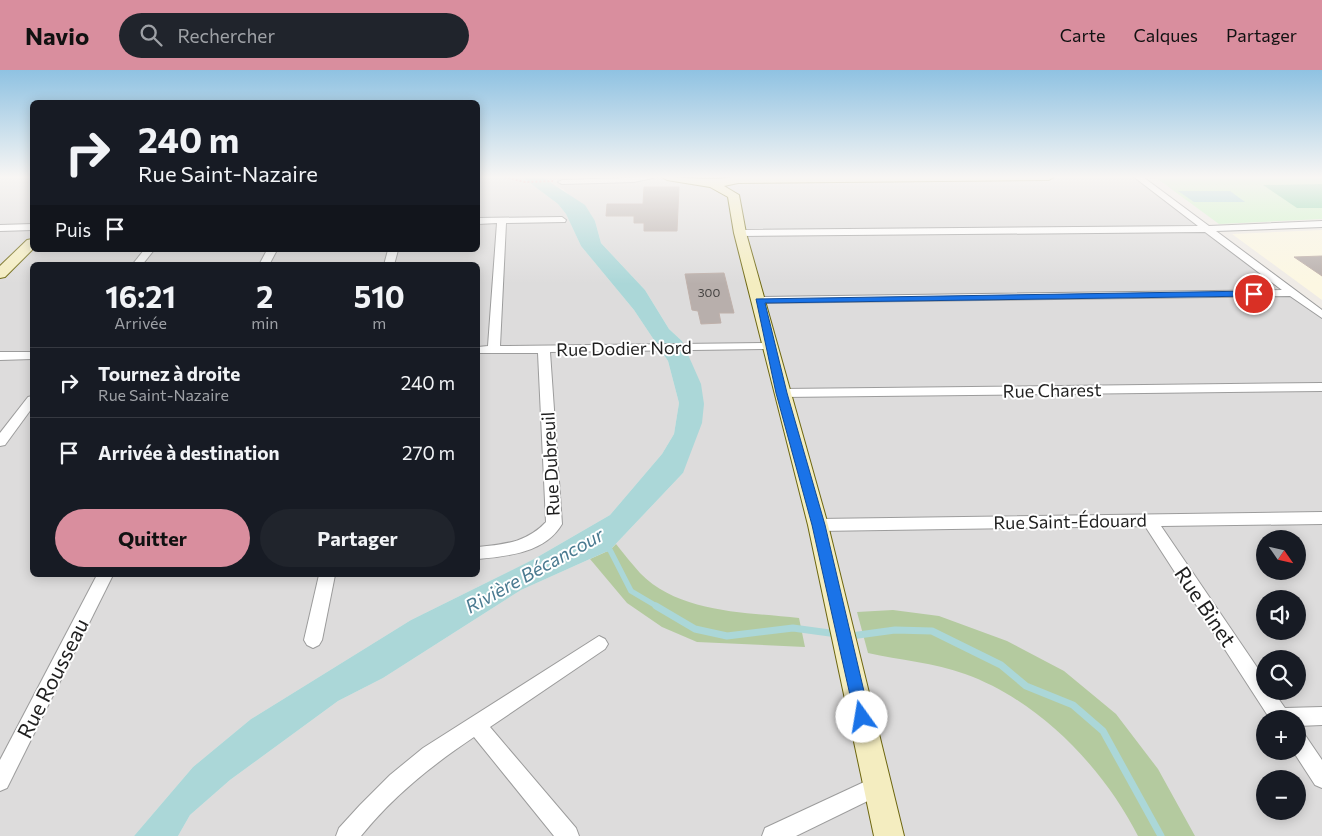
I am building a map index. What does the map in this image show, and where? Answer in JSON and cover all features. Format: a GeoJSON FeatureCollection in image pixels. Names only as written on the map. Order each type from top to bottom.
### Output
{"type":"FeatureCollection","features":[{"type":"Feature","properties":{"kind":"street"},"geometry":{"type":"LineString","coordinates":[[736,213],[740,233],[760,300],[782,393],[818,525],[889,836]]}},
{"type":"Feature","properties":{"kind":"street"},"geometry":{"type":"LineString","coordinates":[[1186,213],[1322,315]]}},
{"type":"Feature","properties":{"kind":"street"},"geometry":{"type":"LineString","coordinates":[[480,221],[562,220]]}},
{"type":"Feature","properties":{"kind":"street"},"geometry":{"type":"LineString","coordinates":[[494,350],[502,221]]}},
{"type":"Feature","properties":{"kind":"street"},"geometry":{"type":"LineString","coordinates":[[740,233],[1208,229],[1322,224]]}},
{"type":"Feature","properties":{"kind":"street"},"geometry":{"type":"LineString","coordinates":[[0,228],[30,227]]}},
{"type":"Feature","properties":{"kind":"street"},"geometry":{"type":"LineString","coordinates":[[0,274],[30,245]]}},
{"type":"Feature","properties":{"kind":"street"},"geometry":{"type":"LineString","coordinates":[[760,300],[1294,293]]}},
{"type":"Feature","properties":{"kind":"street","name":"Rue Dodier Nord"},"geometry":{"type":"LineString","coordinates":[[480,350],[771,346]]}},
{"type":"Feature","properties":{"kind":"street","name":"Rue Dubreuil"},"geometry":{"type":"LineString","coordinates":[[480,553],[521,548],[535,542],[554,524],[544,349]]}},
{"type":"Feature","properties":{"kind":"street"},"geometry":{"type":"LineString","coordinates":[[0,356],[30,356]]}},
{"type":"Feature","properties":{"kind":"street","name":"Rue Charest"},"geometry":{"type":"LineString","coordinates":[[782,393],[1322,387]]}},
{"type":"Feature","properties":{"kind":"street"},"geometry":{"type":"LineString","coordinates":[[0,442],[30,403]]}},
{"type":"Feature","properties":{"kind":"street","name":"Rue Saint-Édouard"},"geometry":{"type":"LineString","coordinates":[[818,525],[1322,518]]}},
{"type":"Feature","properties":{"kind":"street","name":"Rue Binet"},"geometry":{"type":"LineString","coordinates":[[1148,519],[1275,710]]}},
{"type":"Feature","properties":{"kind":"street","name":"Rue Rousseau"},"geometry":{"type":"LineString","coordinates":[[0,781],[104,577]]}},
{"type":"Feature","properties":{"kind":"street"},"geometry":{"type":"LineString","coordinates":[[313,640],[327,577]]}},
{"type":"Feature","properties":{"kind":"street"},"geometry":{"type":"LineString","coordinates":[[347,836],[367,812],[397,782],[430,755],[599,644]]}},
{"type":"Feature","properties":{"kind":"street"},"geometry":{"type":"LineString","coordinates":[[1306,717],[1322,716]]}},
{"type":"Feature","properties":{"kind":"street"},"geometry":{"type":"LineString","coordinates":[[476,725],[568,836]]}},
{"type":"Feature","properties":{"kind":"street"},"geometry":{"type":"LineString","coordinates":[[1306,754],[1322,778]]}},
{"type":"Feature","properties":{"kind":"street"},"geometry":{"type":"LineString","coordinates":[[773,836],[878,786]]}},
{"type":"Feature","properties":{"kind":"shaded area"},"geometry":{"type":"Polygon","coordinates":[[[0,213],[30,213],[30,252],[480,252],[480,213],[565,213],[581,246],[634,310],[668,361],[679,403],[674,434],[662,454],[610,515],[534,559],[411,620],[251,719],[193,767],[134,836],[0,836],[0,213]]]}},
{"type":"Feature","properties":{"kind":"shaded area"},"geometry":{"type":"Polygon","coordinates":[[[587,213],[1190,213],[1322,314],[1322,836],[178,836],[190,815],[230,780],[338,701],[383,678],[521,590],[610,550],[683,473],[682,341],[669,329],[645,290],[601,243],[595,221],[587,213]]]}},
{"type":"Feature","properties":{"kind":"shaded area"},"geometry":{"type":"Polygon","coordinates":[[[1322,230],[1322,300],[1232,234],[1322,230]]]}},
{"type":"Feature","properties":{"kind":"green space"},"geometry":{"type":"Polygon","coordinates":[[[1204,213],[1322,213],[1322,219],[1219,224],[1204,213]]]}},
{"type":"Feature","properties":{"kind":"green space"},"geometry":{"type":"Polygon","coordinates":[[[616,544],[640,573],[656,586],[674,596],[694,604],[715,609],[799,618],[805,647],[697,642],[662,627],[627,603],[590,559],[610,550],[616,544]]]}},
{"type":"Feature","properties":{"kind":"green space"},"geometry":{"type":"Polygon","coordinates":[[[893,610],[939,616],[1007,641],[1064,671],[1116,714],[1158,769],[1195,836],[1138,836],[1124,810],[1106,785],[1066,739],[1043,718],[992,686],[965,674],[942,667],[868,653],[857,612],[893,610]]]}},
{"type":"Feature","properties":{"kind":"water","name":"Rivière Bécancour"},"geometry":{"type":"Polygon","coordinates":[[[565,213],[590,213],[595,221],[601,243],[645,290],[669,329],[682,341],[701,384],[704,404],[702,423],[683,473],[610,550],[521,590],[383,678],[338,701],[230,780],[190,815],[178,836],[134,836],[193,767],[251,719],[411,620],[534,559],[610,515],[662,454],[674,434],[679,403],[668,361],[634,310],[581,246],[565,213]]]}},
{"type":"Feature","properties":{"kind":"building"},"geometry":{"type":"Polygon","coordinates":[[[606,213],[678,213],[677,231],[644,231],[644,223],[634,223],[634,216],[606,216],[606,213]]]}},
{"type":"Feature","properties":{"kind":"building"},"geometry":{"type":"Polygon","coordinates":[[[1322,256],[1322,276],[1294,257],[1322,256]]]}},
{"type":"Feature","properties":{"kind":"building"},"geometry":{"type":"Polygon","coordinates":[[[724,273],[734,313],[719,313],[721,323],[701,324],[698,311],[692,310],[685,274],[724,273]]]}},
{"type":"Feature","properties":{"kind":"waterway","name":"Rivière Bécancour"},"geometry":{"type":"LineString","coordinates":[[604,547],[610,550],[631,591],[658,607]]}},
{"type":"Feature","properties":{"kind":"waterway"},"geometry":{"type":"LineString","coordinates":[[656,606],[695,629],[727,636],[793,628],[837,634]]}},
{"type":"Feature","properties":{"kind":"waterway"},"geometry":{"type":"LineString","coordinates":[[851,636],[895,630],[932,631],[1001,665],[1026,686],[1073,705],[1103,731],[1161,836]]}},
{"type":"Feature","properties":{"kind":"route"},"geometry":{"type":"LineString","coordinates":[[862,717],[818,525],[782,393],[760,300],[1254,294]]}}]}
